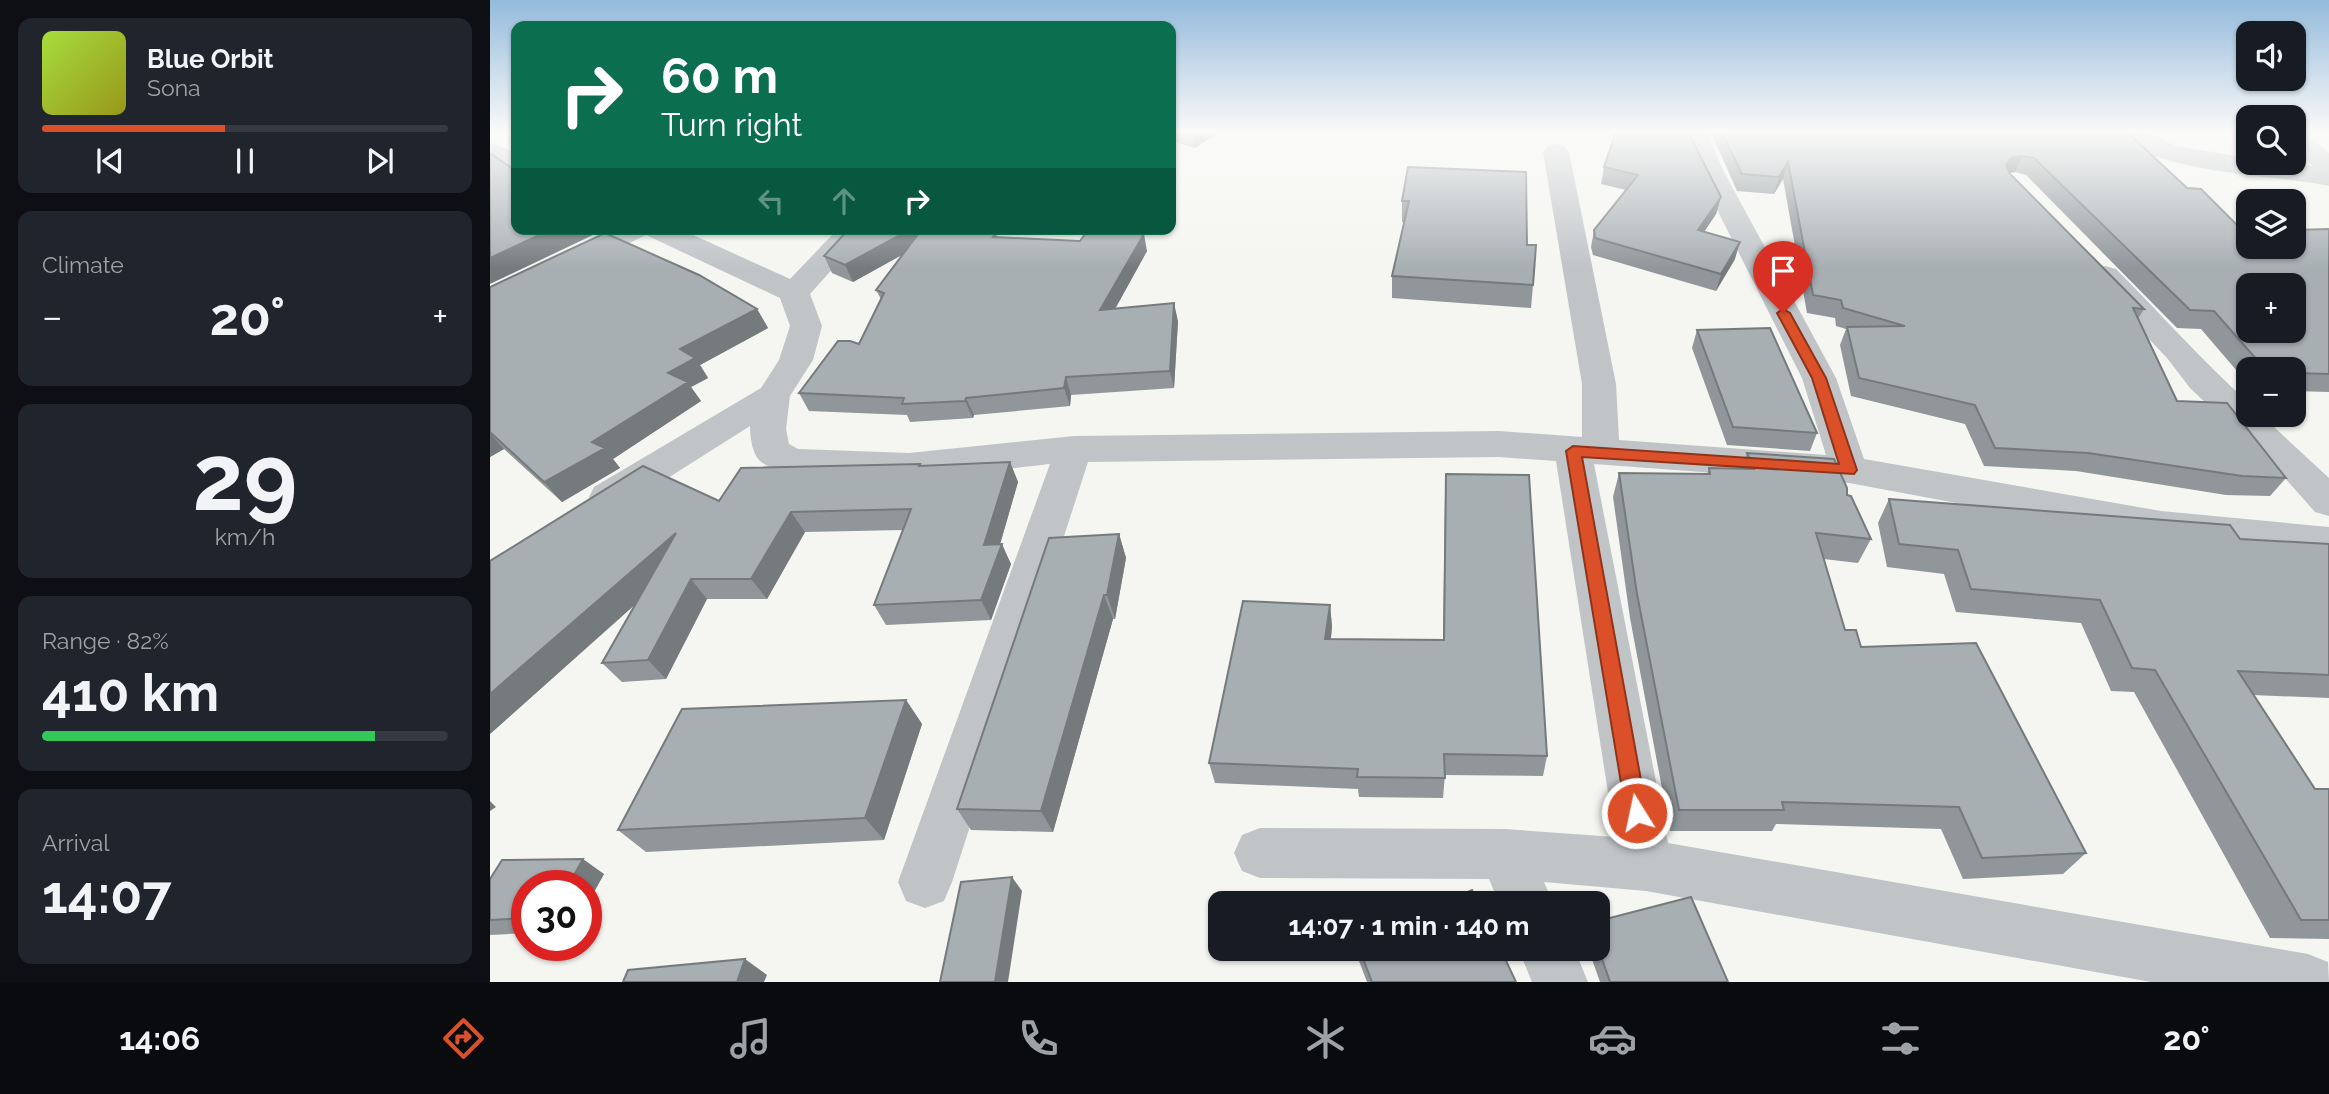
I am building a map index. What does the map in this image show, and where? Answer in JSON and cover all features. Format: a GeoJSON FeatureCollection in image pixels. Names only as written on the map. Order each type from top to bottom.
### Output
{"type":"FeatureCollection","features":[{"type":"Feature","properties":{"kind":"street"},"geometry":{"type":"LineString","coordinates":[[1561,178],[1599,384],[1587,452],[1646,865]]}},
{"type":"Feature","properties":{"kind":"street"},"geometry":{"type":"LineString","coordinates":[[1714,178],[1819,378],[1849,470]]}},
{"type":"Feature","properties":{"kind":"street"},"geometry":{"type":"LineString","coordinates":[[490,299],[623,235]]}},
{"type":"Feature","properties":{"kind":"street"},"geometry":{"type":"LineString","coordinates":[[669,235],[794,293],[806,326],[796,360],[773,396],[768,429],[772,451],[789,461],[813,465],[909,466],[1074,450],[1500,444],[1849,470],[2161,526],[2329,542]]}},
{"type":"Feature","properties":{"kind":"street"},"geometry":{"type":"LineString","coordinates":[[794,293],[843,240],[852,235]]}},
{"type":"Feature","properties":{"kind":"street"},"geometry":{"type":"LineString","coordinates":[[2082,252],[2179,351],[2202,380],[2297,468],[2329,502]]}},
{"type":"Feature","properties":{"kind":"street"},"geometry":{"type":"LineString","coordinates":[[573,518],[773,396]]}},
{"type":"Feature","properties":{"kind":"street"},"geometry":{"type":"LineString","coordinates":[[925,882],[1074,450]]}},
{"type":"Feature","properties":{"kind":"street"},"geometry":{"type":"LineString","coordinates":[[1260,853],[1505,854],[1646,865],[2308,982]]}},
{"type":"Feature","properties":{"kind":"street"},"geometry":{"type":"LineString","coordinates":[[1505,854],[1521,891]]}},
{"type":"Feature","properties":{"kind":"street"},"geometry":{"type":"LineString","coordinates":[[1551,961],[1560,982]]}},
{"type":"Feature","properties":{"kind":"building"},"geometry":{"type":"Polygon","coordinates":[[[490,178],[511,178],[511,235],[539,235],[490,258],[490,178]]]}},
{"type":"Feature","properties":{"kind":"building"},"geometry":{"type":"Polygon","coordinates":[[[1406,178],[1526,178],[1527,245],[1536,245],[1533,285],[1392,276],[1409,201],[1402,201],[1406,178]]]}},
{"type":"Feature","properties":{"kind":"building"},"geometry":{"type":"Polygon","coordinates":[[[1636,178],[1711,178],[1721,197],[1698,230],[1740,242],[1721,274],[1595,238],[1594,230],[1636,178]]]}},
{"type":"Feature","properties":{"kind":"building"},"geometry":{"type":"Polygon","coordinates":[[[1791,178],[2014,178],[2144,309],[2133,308],[2177,401],[2227,403],[2236,414],[2236,427],[2246,427],[2286,478],[2242,476],[2088,453],[1995,448],[1975,405],[1859,378],[1847,327],[1905,326],[1843,308],[1841,300],[1813,295],[1791,178]]]}},
{"type":"Feature","properties":{"kind":"building"},"geometry":{"type":"Polygon","coordinates":[[[2054,178],[2176,178],[2187,188],[2201,189],[2236,224],[2236,259],[2306,259],[2306,230],[2329,229],[2329,374],[2306,373],[2306,357],[2254,357],[2242,343],[2306,343],[2306,273],[2236,273],[2236,336],[2214,311],[2190,310],[2054,178]]]}},
{"type":"Feature","properties":{"kind":"building"},"geometry":{"type":"Polygon","coordinates":[[[601,235],[609,235],[699,275],[757,309],[680,349],[695,358],[668,373],[688,382],[592,442],[605,448],[544,482],[490,432],[490,287],[601,235]]]}},
{"type":"Feature","properties":{"kind":"building"},"geometry":{"type":"Polygon","coordinates":[[[843,235],[900,235],[845,265],[824,256],[843,235]]]}},
{"type":"Feature","properties":{"kind":"building"},"geometry":{"type":"Polygon","coordinates":[[[917,235],[994,235],[993,237],[1080,241],[1084,235],[1143,235],[1100,310],[1174,303],[1170,371],[1066,377],[1064,388],[966,398],[965,401],[902,404],[904,398],[799,393],[838,341],[859,344],[884,293],[876,290],[917,235]]]}},
{"type":"Feature","properties":{"kind":"building"},"geometry":{"type":"Polygon","coordinates":[[[1770,328],[1817,433],[1733,427],[1697,330],[1770,328]]]}},
{"type":"Feature","properties":{"kind":"building"},"geometry":{"type":"Polygon","coordinates":[[[1747,453],[1834,459],[1847,488],[1847,495],[1851,496],[1871,539],[1816,533],[1845,630],[1856,630],[1861,647],[1976,643],[2086,853],[1982,858],[1959,807],[1782,802],[1784,810],[1679,810],[1637,594],[1619,473],[1710,474],[1709,468],[1754,469],[1747,453]]]}},
{"type":"Feature","properties":{"kind":"building"},"geometry":{"type":"Polygon","coordinates":[[[1010,462],[984,545],[1002,544],[981,600],[874,605],[911,509],[791,512],[751,579],[691,579],[648,660],[602,663],[676,533],[490,694],[490,561],[643,466],[719,501],[741,468],[1010,462]]]}},
{"type":"Feature","properties":{"kind":"building"},"geometry":{"type":"Polygon","coordinates":[[[1446,474],[1529,475],[1547,756],[1444,754],[1445,778],[1357,777],[1358,769],[1209,763],[1243,601],[1330,605],[1325,639],[1444,640],[1446,474]]]}},
{"type":"Feature","properties":{"kind":"building"},"geometry":{"type":"Polygon","coordinates":[[[1889,499],[2230,525],[2240,539],[2329,544],[2329,675],[2238,671],[2315,789],[2329,789],[2329,920],[2301,920],[2155,670],[2132,668],[2100,600],[1971,589],[1958,550],[1899,544],[1889,499]]]}},
{"type":"Feature","properties":{"kind":"building"},"geometry":{"type":"Polygon","coordinates":[[[1119,534],[1107,595],[1104,595],[1041,811],[957,809],[1049,538],[1119,534]]]}},
{"type":"Feature","properties":{"kind":"building"},"geometry":{"type":"Polygon","coordinates":[[[906,700],[865,818],[618,830],[682,709],[906,700]]]}},
{"type":"Feature","properties":{"kind":"building"},"geometry":{"type":"Polygon","coordinates":[[[583,859],[577,870],[511,870],[511,919],[490,920],[490,879],[502,860],[583,859]]]}},
{"type":"Feature","properties":{"kind":"building"},"geometry":{"type":"Polygon","coordinates":[[[1012,877],[995,982],[940,982],[961,882],[1012,877]]]}},
{"type":"Feature","properties":{"kind":"building"},"geometry":{"type":"Polygon","coordinates":[[[1691,897],[1728,982],[1610,982],[1603,961],[1610,961],[1610,918],[1691,897]]]}},
{"type":"Feature","properties":{"kind":"building"},"geometry":{"type":"Polygon","coordinates":[[[745,959],[737,982],[623,982],[628,970],[745,959]]]}},
{"type":"Feature","properties":{"kind":"building"},"geometry":{"type":"Polygon","coordinates":[[[1364,961],[1506,961],[1516,982],[1372,982],[1364,961]]]}},
{"type":"Feature","properties":{"kind":"route"},"geometry":{"type":"LineString","coordinates":[[1637,813],[1573,451],[1849,470],[1819,378],[1783,313]]}}]}
